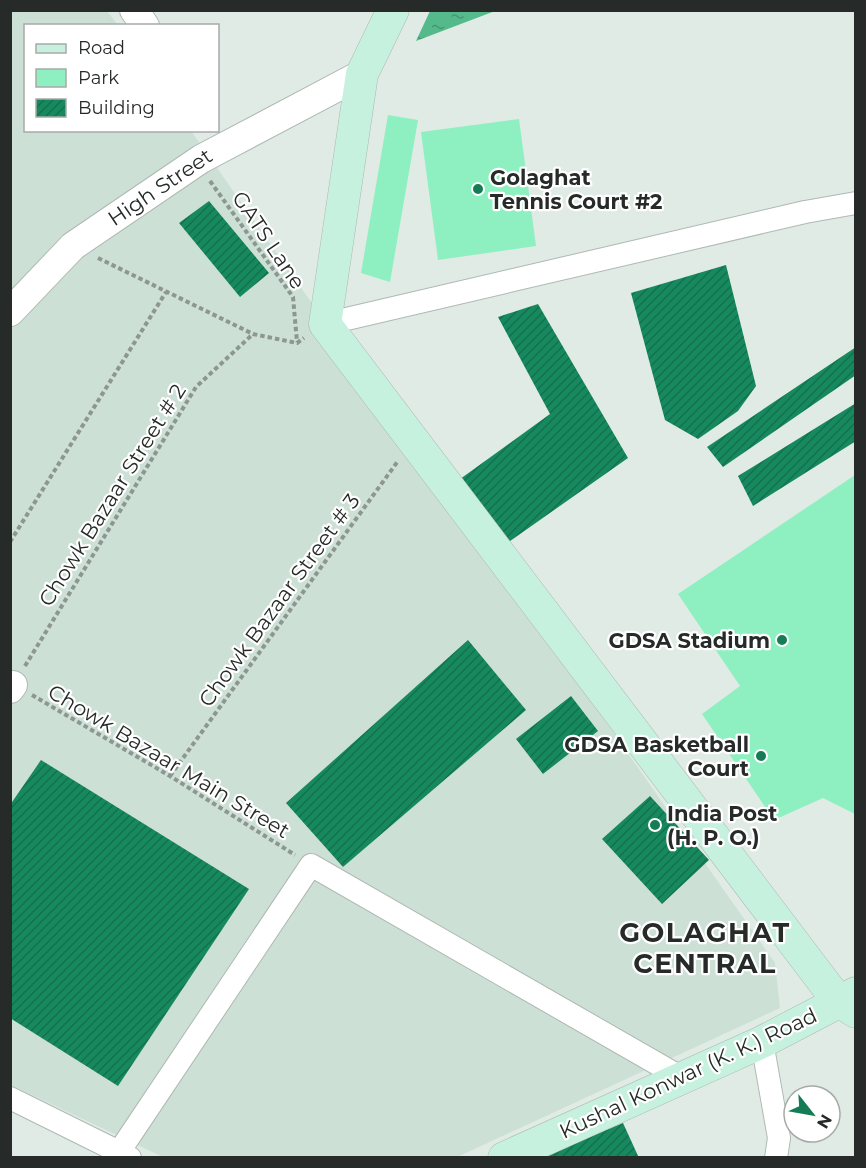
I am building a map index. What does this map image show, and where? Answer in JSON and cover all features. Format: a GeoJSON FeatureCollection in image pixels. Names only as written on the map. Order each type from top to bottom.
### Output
{"type":"FeatureCollection","features":[{"type":"Feature","properties":{"kind":"main road"},"geometry":{"type":"LineString","coordinates":[[393,10],[362,74],[325,324],[412,442],[850,1002]]}},
{"type":"Feature","properties":{"kind":"main road","name":"Kushal Konwar (K. K.) Road"},"geometry":{"type":"LineString","coordinates":[[504,1158],[850,1002]]}},
{"type":"Feature","properties":{"kind":"street"},"geometry":{"type":"LineString","coordinates":[[134,10],[144,24]]}},
{"type":"Feature","properties":{"kind":"street","name":"High Street"},"geometry":{"type":"LineString","coordinates":[[10,312],[73,246],[196,162],[223,135],[362,74]]}},
{"type":"Feature","properties":{"kind":"street"},"geometry":{"type":"LineString","coordinates":[[325,324],[805,212],[855,203]]}},
{"type":"Feature","properties":{"kind":"street"},"geometry":{"type":"LineString","coordinates":[[10,1098],[125,1155],[311,865],[682,1078]]}},
{"type":"Feature","properties":{"kind":"street"},"geometry":{"type":"LineString","coordinates":[[762,1042],[779,1138],[776,1158]]}},
{"type":"Feature","properties":{"kind":"path","name":"GATS Lane"},"geometry":{"type":"LineString","coordinates":[[196,162],[293,297],[297,343]]}},
{"type":"Feature","properties":{"kind":"path"},"geometry":{"type":"LineString","coordinates":[[73,246],[252,334],[297,343],[325,324]]}},
{"type":"Feature","properties":{"kind":"path"},"geometry":{"type":"LineString","coordinates":[[10,542],[166,292]]}},
{"type":"Feature","properties":{"kind":"path","name":"Chowk Bazaar Street # 2"},"geometry":{"type":"LineString","coordinates":[[12,687],[196,387],[252,334]]}},
{"type":"Feature","properties":{"kind":"path","name":"Chowk Bazaar Street # 3"},"geometry":{"type":"LineString","coordinates":[[170,776],[412,442]]}},
{"type":"Feature","properties":{"kind":"path","name":"Chowk Bazaar Main Street"},"geometry":{"type":"LineString","coordinates":[[12,687],[170,776],[311,865]]}},
{"type":"Feature","properties":{"kind":"shaded area"},"geometry":{"type":"Polygon","coordinates":[[[11,11],[107,11],[117,24],[24,24],[24,132],[192,132],[775,963],[780,1008],[457,1157],[163,1157],[11,1085],[11,11]]]}},
{"type":"Feature","properties":{"kind":"green space"},"geometry":{"type":"Polygon","coordinates":[[[388,115],[418,120],[390,282],[361,273],[388,115]]]}},
{"type":"Feature","properties":{"kind":"green space","name":"Golaghat Tennis Court #2"},"geometry":{"type":"Polygon","coordinates":[[[519,119],[536,246],[438,260],[421,132],[519,119]]]}},
{"type":"Feature","properties":{"kind":"green space","name":"GDSA Stadium"},"geometry":{"type":"Polygon","coordinates":[[[855,475],[855,814],[823,798],[774,820],[702,714],[740,686],[678,594],[855,475]]]}},
{"type":"Feature","properties":{"kind":"water"},"geometry":{"type":"Polygon","coordinates":[[[430,10],[495,11],[416,41],[430,10]]]}},
{"type":"Feature","properties":{"kind":"building"},"geometry":{"type":"Polygon","coordinates":[[[209,201],[269,273],[240,297],[179,223],[209,201]]]}},
{"type":"Feature","properties":{"kind":"building"},"geometry":{"type":"Polygon","coordinates":[[[726,265],[756,386],[738,411],[698,439],[665,420],[631,293],[726,265]]]}},
{"type":"Feature","properties":{"kind":"building"},"geometry":{"type":"Polygon","coordinates":[[[538,304],[628,458],[503,546],[456,482],[550,414],[498,317],[538,304]]]}},
{"type":"Feature","properties":{"kind":"building"},"geometry":{"type":"Polygon","coordinates":[[[856,347],[856,375],[723,467],[707,447],[856,347]]]}},
{"type":"Feature","properties":{"kind":"building"},"geometry":{"type":"Polygon","coordinates":[[[856,403],[856,441],[753,506],[738,476],[856,403]]]}},
{"type":"Feature","properties":{"kind":"building"},"geometry":{"type":"Polygon","coordinates":[[[468,640],[526,710],[343,867],[286,803],[468,640]]]}},
{"type":"Feature","properties":{"kind":"building"},"geometry":{"type":"Polygon","coordinates":[[[571,696],[598,731],[543,774],[516,739],[571,696]]]}},
{"type":"Feature","properties":{"kind":"building"},"geometry":{"type":"Polygon","coordinates":[[[41,760],[249,889],[118,1086],[10,1018],[10,805],[41,760]]]}},
{"type":"Feature","properties":{"kind":"building"},"geometry":{"type":"Polygon","coordinates":[[[650,796],[709,860],[662,904],[602,839],[650,796]]]}},
{"type":"Feature","properties":{"kind":"building"},"geometry":{"type":"Polygon","coordinates":[[[623,1123],[639,1158],[539,1158],[623,1123]]]}},
{"type":"Feature","properties":{"kind":"place","name":"Golaghat Tennis Court #2"},"geometry":{"type":"Point","coordinates":[478,189]}},
{"type":"Feature","properties":{"kind":"place","name":"GDSA Stadium"},"geometry":{"type":"Point","coordinates":[782,640]}},
{"type":"Feature","properties":{"kind":"place","name":"GDSA Basketball Court"},"geometry":{"type":"Point","coordinates":[761,756]}},
{"type":"Feature","properties":{"kind":"place","name":"India Post (H. P. O.)"},"geometry":{"type":"Point","coordinates":[655,825]}},
{"type":"Feature","properties":{"kind":"district","name":"GOLAGHAT CENTRAL"},"geometry":{"type":"Point","coordinates":[705,948]}}]}
